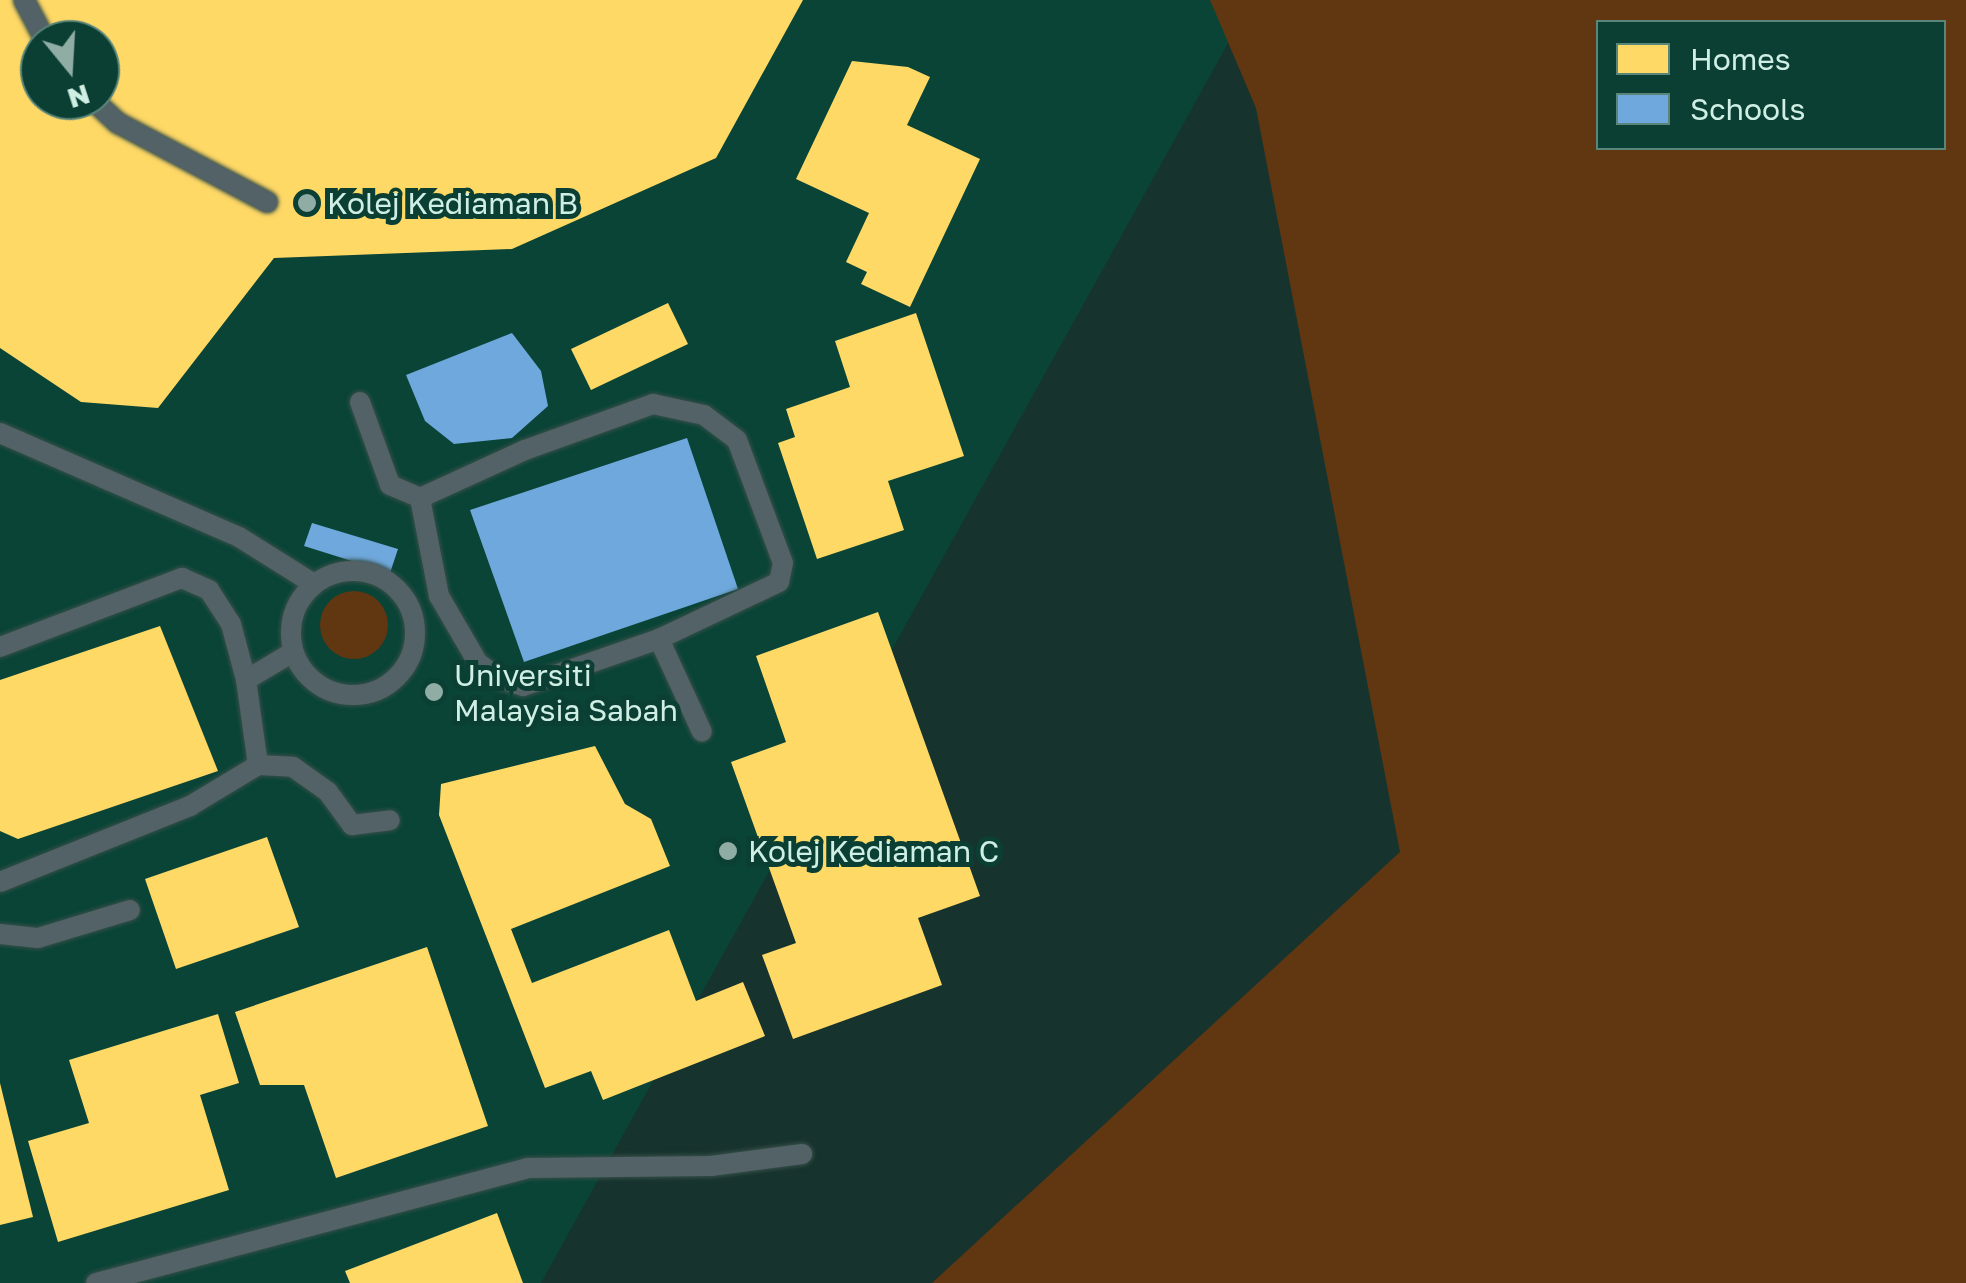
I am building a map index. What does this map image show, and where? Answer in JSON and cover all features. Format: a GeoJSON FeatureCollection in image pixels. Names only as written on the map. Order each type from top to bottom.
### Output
{"type":"FeatureCollection","features":[{"type":"Feature","properties":{"kind":"lane"},"geometry":{"type":"LineString","coordinates":[[115,120],[267,202]]}},
{"type":"Feature","properties":{"kind":"lane"},"geometry":{"type":"LineString","coordinates":[[360,402],[390,485],[420,498],[525,450],[653,404],[704,415],[737,440],[782,563],[779,582],[659,639],[523,686],[478,663],[439,596],[420,498]]}},
{"type":"Feature","properties":{"kind":"lane"},"geometry":{"type":"LineString","coordinates":[[0,433],[238,536],[314,584]]}},
{"type":"Feature","properties":{"kind":"lane"},"geometry":{"type":"LineString","coordinates":[[343,572],[375,575],[410,607],[414,646],[406,666],[375,690],[335,693],[317,684],[293,652],[292,622],[314,584],[343,572]]}},
{"type":"Feature","properties":{"kind":"lane"},"geometry":{"type":"LineString","coordinates":[[0,647],[182,578],[208,590],[231,624],[246,680],[258,765]]}},
{"type":"Feature","properties":{"kind":"lane"},"geometry":{"type":"LineString","coordinates":[[410,607],[439,596]]}},
{"type":"Feature","properties":{"kind":"lane"},"geometry":{"type":"LineString","coordinates":[[659,639],[702,732]]}},
{"type":"Feature","properties":{"kind":"lane"},"geometry":{"type":"LineString","coordinates":[[246,680],[293,652]]}},
{"type":"Feature","properties":{"kind":"lane"},"geometry":{"type":"LineString","coordinates":[[0,882],[190,806],[258,765],[293,767],[328,792],[352,824],[390,820]]}},
{"type":"Feature","properties":{"kind":"lane"},"geometry":{"type":"LineString","coordinates":[[0,934],[38,938],[130,910]]}},
{"type":"Feature","properties":{"kind":"lane"},"geometry":{"type":"LineString","coordinates":[[96,1283],[528,1168],[695,1166],[802,1154]]}},
{"type":"Feature","properties":{"kind":"shaded area","name":"Universiti Malaysia Sabah"},"geometry":{"type":"Polygon","coordinates":[[[0,0],[1252,0],[541,1283],[0,1283],[0,0]]]}},
{"type":"Feature","properties":{"kind":"shaded area"},"geometry":{"type":"Polygon","coordinates":[[[1210,0],[1966,0],[1966,1283],[932,1283],[1400,852],[1256,108],[1210,0]]]}},
{"type":"Feature","properties":{"kind":"shaded area"},"geometry":{"type":"Polygon","coordinates":[[[354,591],[378,601],[388,625],[378,649],[354,659],[330,649],[320,625],[330,601],[354,591]]]}},
{"type":"Feature","properties":{"kind":"building: Homes","name":"Kolej Kediaman B"},"geometry":{"type":"Polygon","coordinates":[[[0,0],[803,0],[716,158],[512,249],[274,258],[158,408],[81,402],[0,348],[0,0]]]}},
{"type":"Feature","properties":{"kind":"building: Homes"},"geometry":{"type":"Polygon","coordinates":[[[852,61],[908,67],[930,77],[907,125],[980,159],[910,307],[861,284],[867,272],[846,262],[869,213],[796,179],[852,61]]]}},
{"type":"Feature","properties":{"kind":"building: Homes"},"geometry":{"type":"Polygon","coordinates":[[[668,303],[688,344],[591,390],[571,349],[668,303]]]}},
{"type":"Feature","properties":{"kind":"building: Homes"},"geometry":{"type":"Polygon","coordinates":[[[916,313],[964,456],[888,481],[904,530],[817,559],[778,443],[795,437],[786,409],[850,387],[835,341],[916,313]]]}},
{"type":"Feature","properties":{"kind":"building: Homes"},"geometry":{"type":"Polygon","coordinates":[[[878,612],[980,896],[918,918],[942,985],[793,1039],[762,955],[796,943],[731,762],[786,742],[756,656],[878,612]]]}},
{"type":"Feature","properties":{"kind":"building: Homes"},"geometry":{"type":"Polygon","coordinates":[[[160,626],[218,771],[18,839],[0,831],[0,680],[160,626]]]}},
{"type":"Feature","properties":{"kind":"building: Homes"},"geometry":{"type":"Polygon","coordinates":[[[595,746],[625,804],[651,819],[670,866],[511,929],[532,983],[669,930],[696,1001],[743,982],[765,1036],[603,1100],[591,1071],[545,1088],[439,815],[441,784],[595,746]]]}},
{"type":"Feature","properties":{"kind":"building: Homes"},"geometry":{"type":"Polygon","coordinates":[[[267,837],[299,927],[176,969],[145,879],[267,837]]]}},
{"type":"Feature","properties":{"kind":"building: Homes"},"geometry":{"type":"Polygon","coordinates":[[[427,947],[488,1126],[336,1178],[304,1085],[260,1085],[235,1012],[427,947]]]}},
{"type":"Feature","properties":{"kind":"building: Homes"},"geometry":{"type":"Polygon","coordinates":[[[218,1014],[239,1083],[200,1095],[229,1190],[58,1242],[28,1141],[89,1123],[69,1060],[218,1014]]]}},
{"type":"Feature","properties":{"kind":"building: Homes"},"geometry":{"type":"Polygon","coordinates":[[[0,1083],[33,1217],[0,1225],[0,1083]]]}},
{"type":"Feature","properties":{"kind":"building: Homes"},"geometry":{"type":"Polygon","coordinates":[[[497,1213],[523,1283],[350,1283],[345,1271],[497,1213]]]}},
{"type":"Feature","properties":{"kind":"building: Schools"},"geometry":{"type":"Polygon","coordinates":[[[512,333],[541,371],[548,406],[512,438],[454,444],[425,421],[406,375],[512,333]]]}},
{"type":"Feature","properties":{"kind":"building: Schools"},"geometry":{"type":"Polygon","coordinates":[[[687,438],[738,589],[524,662],[470,510],[687,438]]]}},
{"type":"Feature","properties":{"kind":"building: Schools"},"geometry":{"type":"Polygon","coordinates":[[[312,523],[398,549],[390,573],[304,546],[312,523]]]}},
{"type":"Feature","properties":{"kind":"place","name":"Kolej Kediaman B"},"geometry":{"type":"Point","coordinates":[307,203]}},
{"type":"Feature","properties":{"kind":"place","name":"Universiti Malaysia Sabah"},"geometry":{"type":"Point","coordinates":[434,692]}},
{"type":"Feature","properties":{"kind":"place","name":"Kolej Kediaman C"},"geometry":{"type":"Point","coordinates":[728,851]}}]}
